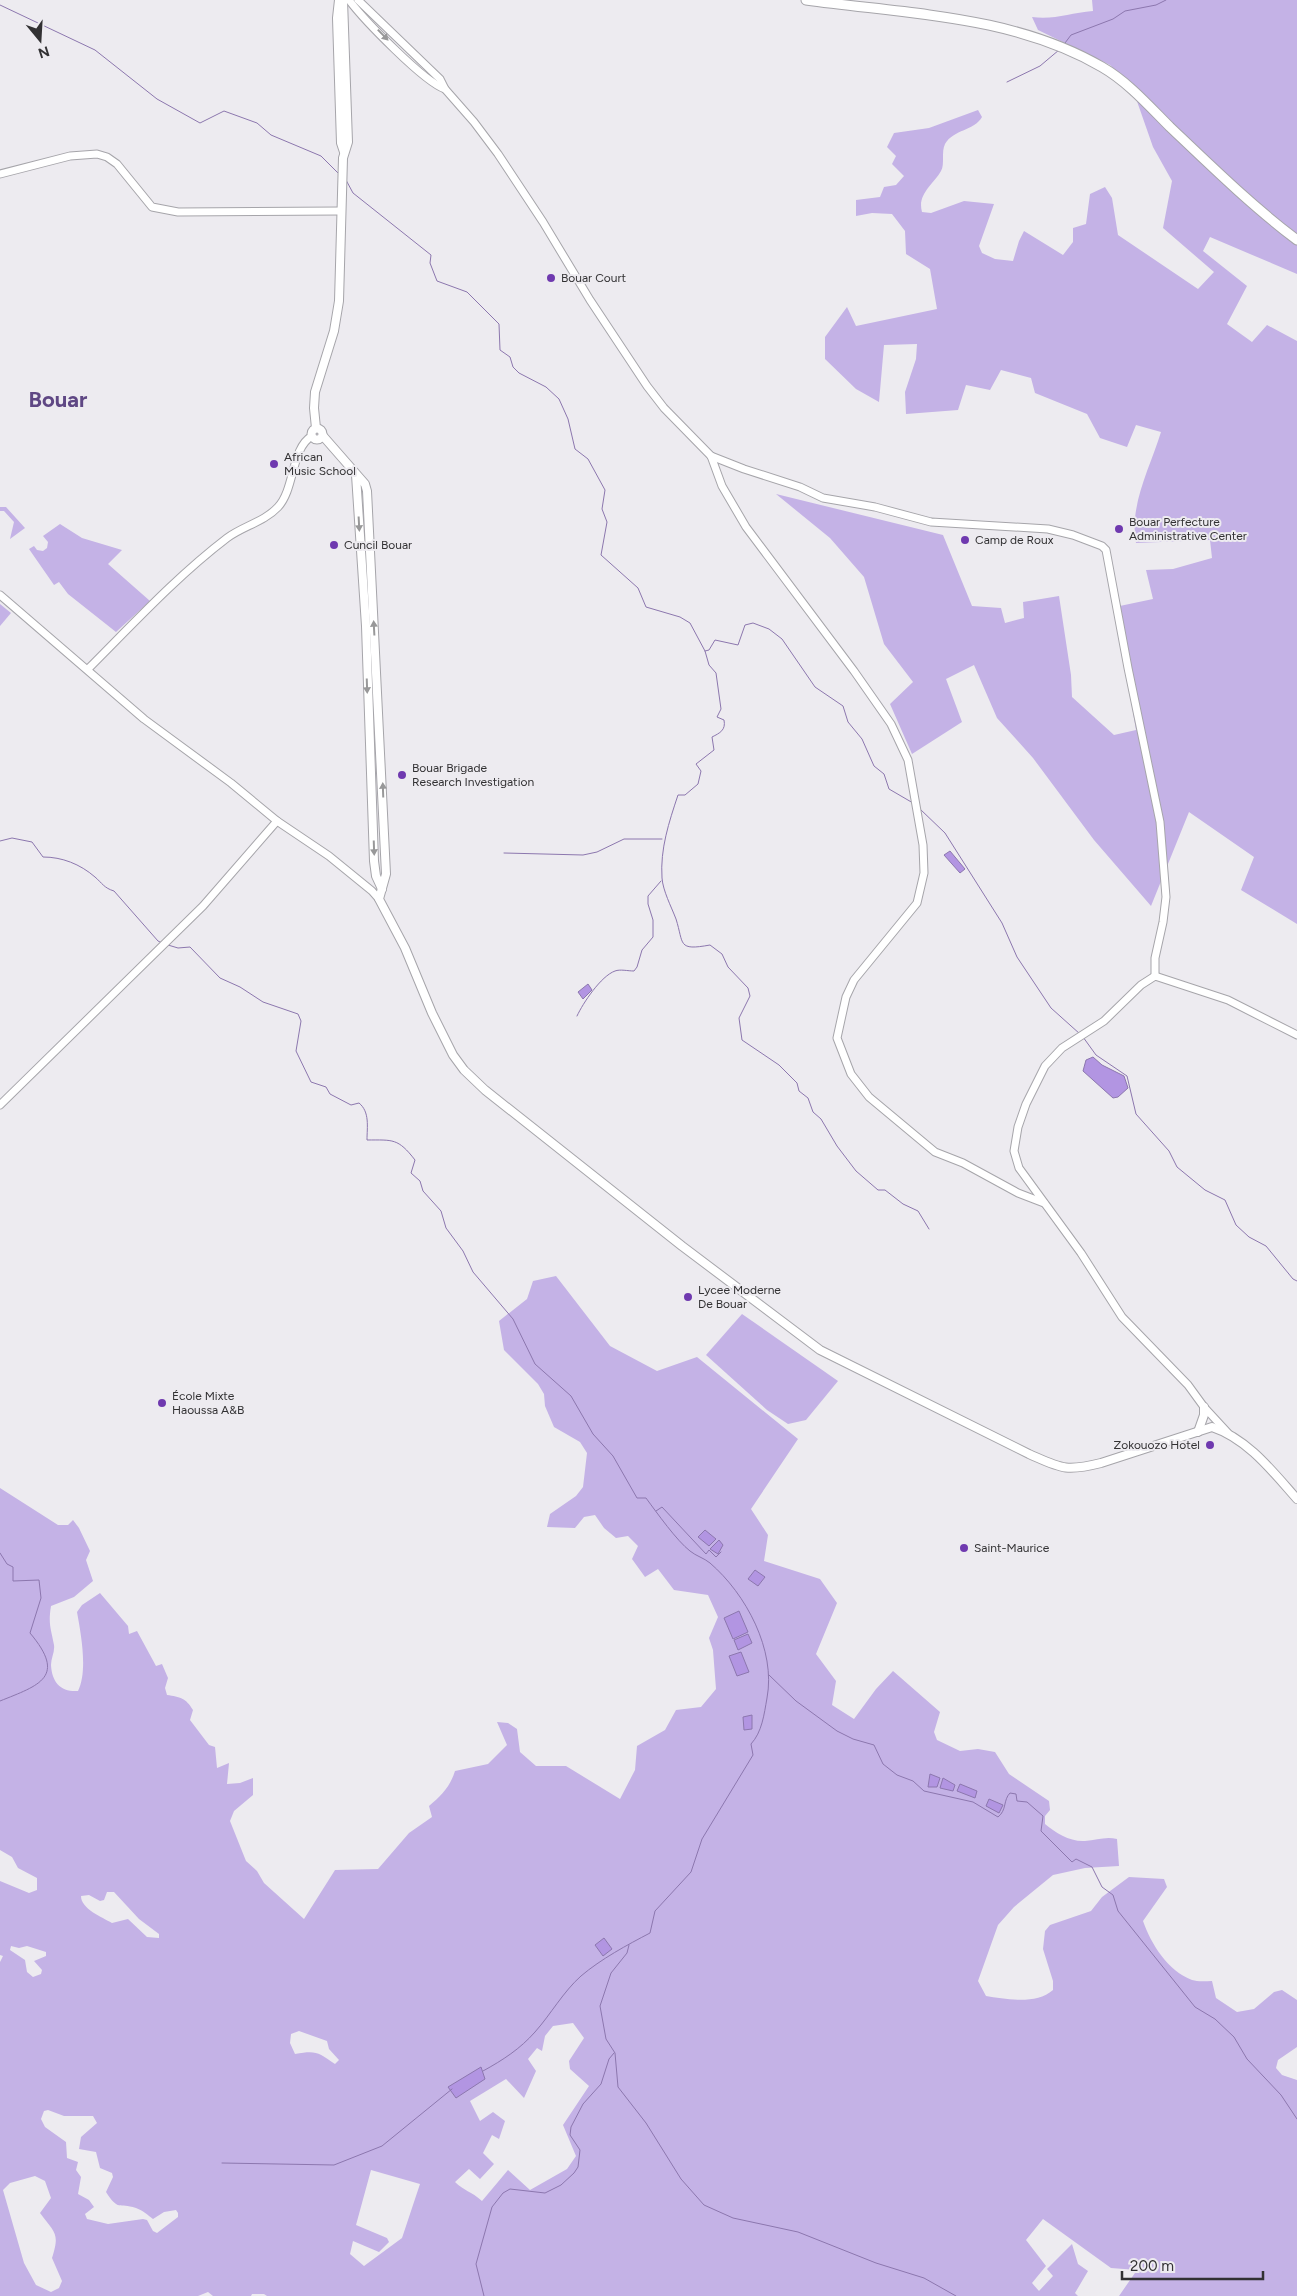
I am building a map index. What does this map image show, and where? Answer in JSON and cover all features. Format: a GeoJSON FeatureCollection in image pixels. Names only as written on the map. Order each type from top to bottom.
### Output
{"type":"FeatureCollection","features":[{"type":"Feature","properties":{"kind":"main road"},"geometry":{"type":"LineString","coordinates":[[338,0],[340,143],[344,152]]}},
{"type":"Feature","properties":{"kind":"main road"},"geometry":{"type":"LineString","coordinates":[[316,428],[315,392],[334,332],[339,301],[344,152],[348,142],[343,0]]}},
{"type":"Feature","properties":{"kind":"main road"},"geometry":{"type":"LineString","coordinates":[[806,0],[987,24],[1025,33],[1070,49],[1103,67],[1132,90],[1224,178],[1297,240]]}},
{"type":"Feature","properties":{"kind":"main road"},"geometry":{"type":"LineString","coordinates":[[316,428],[312,431],[312,436],[318,439],[322,436]]}},
{"type":"Feature","properties":{"kind":"main road"},"geometry":{"type":"LineString","coordinates":[[316,428],[323,431],[322,436],[365,484],[367,491],[386,874],[379,899],[406,948],[442,1034],[464,1070],[515,1116],[682,1246],[754,1298],[796,1334],[820,1350],[1029,1454],[1063,1468],[1083,1467],[1101,1463],[1212,1427],[1228,1432],[1247,1447],[1297,1499]]}},
{"type":"Feature","properties":{"kind":"main road"},"geometry":{"type":"LineString","coordinates":[[356,475],[376,876],[382,889]]}},
{"type":"Feature","properties":{"kind":"main road"},"geometry":{"type":"LineString","coordinates":[[361,554],[370,553]]}},
{"type":"Feature","properties":{"kind":"main road"},"geometry":{"type":"LineString","coordinates":[[374,815],[384,814]]}},
{"type":"Feature","properties":{"kind":"main road"},"geometry":{"type":"LineString","coordinates":[[1198,1432],[1204,1415],[1204,1407]]}},
{"type":"Feature","properties":{"kind":"street"},"geometry":{"type":"LineString","coordinates":[[349,0],[396,50],[436,86],[445,89]]}},
{"type":"Feature","properties":{"kind":"street"},"geometry":{"type":"LineString","coordinates":[[358,0],[440,79],[445,89],[474,122],[498,154],[543,222],[590,300],[647,386],[664,408],[711,456],[800,487],[822,498],[874,507],[931,522],[1048,529],[1073,535],[1102,546],[1106,550],[1160,822],[1166,896],[1163,922],[1155,958],[1155,976]]}},
{"type":"Feature","properties":{"kind":"street"},"geometry":{"type":"LineString","coordinates":[[0,174],[70,156],[97,154],[107,157],[117,164],[152,206],[178,212],[341,211]]}},
{"type":"Feature","properties":{"kind":"street"},"geometry":{"type":"LineString","coordinates":[[88,669],[196,564],[228,537],[264,518],[278,507],[288,487],[303,444],[312,436]]}},
{"type":"Feature","properties":{"kind":"street"},"geometry":{"type":"LineString","coordinates":[[711,456],[722,486],[746,527],[891,724],[912,773],[924,858],[921,888],[917,902],[854,980],[846,997],[837,1038],[847,1066],[855,1081],[869,1097],[931,1149],[979,1171],[991,1180],[1044,1203]]}},
{"type":"Feature","properties":{"kind":"street"},"geometry":{"type":"LineString","coordinates":[[0,595],[144,719],[231,783],[277,821],[329,856],[372,890],[379,899]]}},
{"type":"Feature","properties":{"kind":"street"},"geometry":{"type":"LineString","coordinates":[[0,1105],[160,946],[176,934],[277,821]]}},
{"type":"Feature","properties":{"kind":"street"},"geometry":{"type":"LineString","coordinates":[[1155,976],[1228,1000],[1297,1035]]}},
{"type":"Feature","properties":{"kind":"street"},"geometry":{"type":"LineString","coordinates":[[1155,976],[1141,985],[1104,1021],[1062,1048],[1045,1066],[1026,1104],[1018,1127],[1014,1151],[1019,1168],[1080,1253],[1122,1317],[1188,1385],[1204,1407],[1228,1432]]}},
{"type":"Feature","properties":{"kind":"shaded area"},"geometry":{"type":"Polygon","coordinates":[[[1092,0],[1297,0],[1297,274],[1210,237],[1203,251],[1247,286],[1227,324],[1252,342],[1267,325],[1297,341],[1297,924],[1241,890],[1254,857],[1189,812],[1151,906],[1094,840],[1033,758],[997,718],[974,665],[946,679],[962,722],[912,754],[890,704],[913,682],[884,644],[864,577],[830,538],[776,494],[943,535],[972,606],[1001,608],[1005,623],[1024,618],[1023,602],[1059,596],[1071,675],[1072,697],[1114,735],[1136,730],[1115,607],[1153,599],[1146,570],[1173,569],[1212,558],[1210,540],[1136,543],[1135,515],[1138,501],[1161,432],[1136,425],[1127,447],[1100,438],[1087,414],[1035,393],[1031,378],[1001,370],[990,390],[966,385],[958,410],[906,414],[905,392],[916,359],[917,344],[884,345],[879,402],[856,389],[825,359],[825,337],[847,307],[856,326],[937,309],[930,269],[906,254],[905,231],[892,214],[872,213],[856,216],[856,200],[880,197],[884,187],[896,185],[904,176],[892,164],[896,156],[887,147],[894,133],[929,128],[978,110],[982,117],[978,122],[953,135],[945,144],[941,171],[924,195],[921,206],[922,212],[931,213],[964,201],[994,204],[979,246],[982,253],[995,259],[1013,261],[1024,231],[1063,255],[1073,242],[1073,228],[1086,224],[1090,194],[1105,187],[1112,198],[1118,235],[1198,289],[1214,272],[1163,228],[1172,181],[1153,147],[1132,87],[1110,65],[1038,30],[1032,17],[1055,17],[1093,11],[1092,0]]]}},
{"type":"Feature","properties":{"kind":"shaded area"},"geometry":{"type":"Polygon","coordinates":[[[0,507],[6,507],[25,528],[10,539],[14,522],[4,511],[0,511],[0,507]]]}},
{"type":"Feature","properties":{"kind":"shaded area"},"geometry":{"type":"Polygon","coordinates":[[[60,524],[82,538],[122,550],[108,564],[150,601],[116,632],[68,594],[59,582],[54,585],[29,549],[34,546],[37,550],[43,551],[47,548],[48,542],[43,536],[60,524]]]}},
{"type":"Feature","properties":{"kind":"shaded area"},"geometry":{"type":"Polygon","coordinates":[[[0,604],[11,613],[0,626],[0,604]]]}},
{"type":"Feature","properties":{"kind":"shaded area"},"geometry":{"type":"Polygon","coordinates":[[[950,851],[965,869],[960,873],[944,855],[950,851]]]}},
{"type":"Feature","properties":{"kind":"shaded area"},"geometry":{"type":"Polygon","coordinates":[[[588,984],[592,990],[583,999],[578,992],[588,984]]]}},
{"type":"Feature","properties":{"kind":"shaded area"},"geometry":{"type":"Polygon","coordinates":[[[1093,1057],[1102,1065],[1124,1076],[1128,1088],[1118,1097],[1113,1098],[1083,1071],[1086,1060],[1093,1057]]]}},
{"type":"Feature","properties":{"kind":"shaded area"},"geometry":{"type":"Polygon","coordinates":[[[556,1276],[610,1346],[657,1371],[697,1357],[798,1439],[751,1509],[768,1535],[764,1561],[820,1579],[837,1603],[816,1654],[836,1681],[832,1705],[854,1719],[876,1689],[893,1671],[940,1712],[934,1732],[937,1740],[960,1751],[978,1749],[995,1752],[1009,1774],[1049,1801],[1050,1810],[1045,1816],[1045,1824],[1049,1827],[1059,1834],[1079,1841],[1117,1839],[1119,1866],[1085,1868],[1053,1875],[1014,1907],[998,1925],[978,1981],[986,1996],[1021,2000],[1038,1998],[1053,1990],[1053,1981],[1043,1949],[1045,1931],[1050,1925],[1091,1911],[1102,1897],[1129,1877],[1164,1879],[1167,1887],[1143,1921],[1151,1939],[1162,1956],[1183,1976],[1192,1980],[1212,1981],[1216,1998],[1237,2012],[1254,2009],[1274,1992],[1282,1990],[1297,2000],[1297,2047],[1278,2060],[1276,2068],[1282,2075],[1297,2080],[1297,2296],[1119,2296],[1137,2270],[1111,2268],[1043,2219],[1026,2240],[1046,2266],[1032,2283],[1039,2291],[1053,2276],[1047,2269],[1072,2244],[1078,2264],[1088,2271],[1075,2293],[1078,2296],[267,2296],[264,2294],[252,2294],[251,2296],[213,2296],[208,2292],[198,2296],[0,2296],[0,1962],[3,1956],[0,1955],[0,1881],[29,1893],[37,1890],[37,1878],[18,1868],[12,1857],[0,1850],[0,1488],[58,1525],[68,1525],[73,1520],[90,1551],[86,1560],[93,1581],[74,1597],[51,1606],[50,1622],[54,1648],[51,1665],[53,1677],[58,1685],[67,1690],[78,1691],[83,1673],[83,1663],[82,1641],[77,1612],[82,1605],[100,1593],[128,1626],[129,1634],[137,1631],[156,1666],[162,1664],[168,1678],[165,1688],[167,1695],[182,1699],[193,1710],[190,1720],[209,1745],[215,1747],[217,1768],[229,1763],[227,1784],[240,1783],[253,1778],[253,1795],[234,1811],[230,1821],[246,1861],[257,1871],[264,1883],[304,1919],[335,1870],[378,1869],[409,1833],[432,1817],[429,1806],[445,1791],[455,1771],[488,1764],[507,1745],[497,1722],[508,1723],[517,1729],[520,1752],[536,1766],[566,1766],[620,1799],[635,1770],[637,1746],[665,1730],[676,1710],[701,1707],[716,1689],[713,1650],[709,1638],[718,1617],[708,1595],[674,1590],[658,1569],[645,1577],[632,1559],[638,1546],[628,1536],[616,1538],[604,1528],[595,1515],[584,1517],[575,1528],[547,1527],[550,1514],[576,1496],[583,1487],[587,1453],[580,1442],[554,1427],[545,1406],[544,1394],[538,1384],[504,1350],[499,1321],[527,1299],[533,1281],[556,1276]],[[107,1892],[104,1900],[100,1901],[89,1895],[81,1896],[84,1905],[88,1909],[112,1923],[128,1919],[147,1937],[159,1938],[159,1934],[139,1919],[114,1892],[107,1892]],[[11,1946],[10,1950],[25,1960],[27,1972],[33,1977],[41,1974],[42,1970],[34,1961],[46,1956],[46,1952],[27,1946],[19,1948],[11,1946]],[[573,2023],[553,2026],[545,2036],[542,2051],[537,2048],[528,2059],[536,2071],[524,2098],[506,2079],[470,2101],[480,2121],[493,2112],[505,2121],[499,2139],[492,2135],[483,2153],[494,2164],[480,2179],[469,2169],[455,2182],[482,2201],[508,2170],[530,2190],[567,2169],[576,2156],[563,2125],[589,2086],[570,2069],[569,2061],[584,2038],[573,2023]],[[299,2031],[291,2034],[290,2043],[295,2054],[316,2053],[335,2064],[339,2060],[329,2049],[327,2041],[299,2031]],[[48,2110],[44,2111],[41,2119],[45,2127],[66,2142],[67,2158],[78,2162],[76,2170],[81,2177],[78,2194],[89,2200],[94,2207],[85,2214],[87,2219],[108,2224],[143,2219],[147,2220],[153,2231],[157,2233],[178,2217],[176,2210],[164,2212],[153,2219],[138,2209],[116,2204],[110,2198],[106,2192],[113,2177],[112,2173],[100,2168],[96,2152],[79,2149],[81,2137],[97,2123],[93,2116],[64,2116],[48,2110]],[[371,2170],[356,2225],[387,2238],[389,2242],[379,2252],[353,2241],[350,2254],[364,2266],[402,2238],[420,2184],[371,2170]],[[35,2176],[10,2183],[3,2190],[24,2263],[36,2285],[51,2292],[59,2288],[62,2281],[52,2258],[56,2243],[55,2234],[40,2213],[51,2198],[45,2181],[35,2176]]]}},
{"type":"Feature","properties":{"kind":"shaded area"},"geometry":{"type":"Polygon","coordinates":[[[742,1314],[838,1381],[806,1420],[788,1424],[767,1410],[706,1355],[742,1314]]]}},
{"type":"Feature","properties":{"kind":"shaded area"},"geometry":{"type":"Polygon","coordinates":[[[705,1530],[716,1539],[709,1546],[698,1537],[705,1530]]]}},
{"type":"Feature","properties":{"kind":"shaded area"},"geometry":{"type":"Polygon","coordinates":[[[719,1540],[723,1545],[718,1554],[710,1549],[719,1540]]]}},
{"type":"Feature","properties":{"kind":"shaded area"},"geometry":{"type":"Polygon","coordinates":[[[755,1570],[765,1577],[758,1586],[748,1579],[755,1570]]]}},
{"type":"Feature","properties":{"kind":"shaded area"},"geometry":{"type":"Polygon","coordinates":[[[739,1611],[748,1632],[733,1639],[724,1618],[739,1611]]]}},
{"type":"Feature","properties":{"kind":"shaded area"},"geometry":{"type":"Polygon","coordinates":[[[748,1634],[752,1643],[738,1650],[734,1640],[748,1634]]]}},
{"type":"Feature","properties":{"kind":"shaded area"},"geometry":{"type":"Polygon","coordinates":[[[741,1652],[749,1672],[737,1676],[729,1656],[741,1652]]]}},
{"type":"Feature","properties":{"kind":"shaded area"},"geometry":{"type":"Polygon","coordinates":[[[752,1715],[752,1729],[744,1730],[743,1717],[752,1715]]]}},
{"type":"Feature","properties":{"kind":"shaded area"},"geometry":{"type":"Polygon","coordinates":[[[930,1774],[940,1778],[937,1787],[928,1787],[930,1774]]]}},
{"type":"Feature","properties":{"kind":"shaded area"},"geometry":{"type":"Polygon","coordinates":[[[943,1778],[955,1785],[953,1791],[940,1788],[943,1778]]]}},
{"type":"Feature","properties":{"kind":"shaded area"},"geometry":{"type":"Polygon","coordinates":[[[960,1784],[977,1791],[975,1798],[957,1791],[960,1784]]]}},
{"type":"Feature","properties":{"kind":"shaded area"},"geometry":{"type":"Polygon","coordinates":[[[989,1799],[1003,1805],[999,1813],[986,1806],[989,1799]]]}},
{"type":"Feature","properties":{"kind":"shaded area"},"geometry":{"type":"Polygon","coordinates":[[[604,1938],[612,1949],[603,1956],[595,1945],[604,1938]]]}},
{"type":"Feature","properties":{"kind":"shaded area"},"geometry":{"type":"Polygon","coordinates":[[[481,2067],[485,2079],[456,2098],[448,2087],[481,2067]]]}},
{"type":"Feature","properties":{"kind":"waterway"},"geometry":{"type":"LineString","coordinates":[[1065,43],[1071,35],[1113,19],[1125,11],[1156,5],[1166,0]]}},
{"type":"Feature","properties":{"kind":"waterway"},"geometry":{"type":"LineString","coordinates":[[0,5],[95,50],[157,99],[200,123],[224,111],[257,123],[271,135],[321,156],[339,174]]}},
{"type":"Feature","properties":{"kind":"waterway"},"geometry":{"type":"LineString","coordinates":[[1007,82],[1040,66],[1059,50]]}},
{"type":"Feature","properties":{"kind":"waterway"},"geometry":{"type":"LineString","coordinates":[[346,180],[353,193],[431,255],[430,263],[437,281],[467,292],[499,324],[500,350],[510,357],[513,367],[519,373],[546,387],[559,399],[568,419],[575,449],[588,459],[605,490],[602,509],[607,522],[601,555],[638,588],[646,607],[680,617],[690,623],[705,651],[709,665],[716,673],[721,709],[717,717],[724,720],[724,726],[722,731],[712,737],[714,750],[696,764],[701,771],[698,784],[685,795],[678,795],[668,825],[662,857],[662,878],[682,940],[684,944],[692,947],[710,945],[722,954],[728,967],[748,988],[750,996],[739,1018],[742,1040],[779,1065],[797,1083],[799,1091],[808,1098],[813,1112],[821,1119],[837,1146],[856,1171],[878,1190],[885,1190],[903,1204],[918,1211],[929,1229]]}},
{"type":"Feature","properties":{"kind":"waterway"},"geometry":{"type":"LineString","coordinates":[[705,651],[709,650],[715,640],[738,645],[745,625],[753,623],[769,629],[782,639],[815,687],[843,706],[848,722],[862,739],[874,766],[884,774],[889,789],[913,803]]}},
{"type":"Feature","properties":{"kind":"waterway"},"geometry":{"type":"LineString","coordinates":[[920,809],[945,833],[1002,923],[1017,957],[1051,1008],[1080,1034]]}},
{"type":"Feature","properties":{"kind":"waterway"},"geometry":{"type":"LineString","coordinates":[[0,841],[12,838],[32,842],[43,857],[64,860],[83,868],[105,887],[114,891],[158,941],[162,943]]}},
{"type":"Feature","properties":{"kind":"waterway"},"geometry":{"type":"LineString","coordinates":[[504,853],[583,855],[597,852],[624,839],[662,839]]}},
{"type":"Feature","properties":{"kind":"waterway"},"geometry":{"type":"LineString","coordinates":[[577,1016],[588,997],[604,978],[615,971],[634,971],[637,967],[642,950],[653,937],[653,920],[648,904],[648,896],[661,881]]}},
{"type":"Feature","properties":{"kind":"waterway"},"geometry":{"type":"LineString","coordinates":[[168,945],[178,948],[190,947],[220,978],[240,987],[263,1002],[298,1014],[301,1021],[296,1051],[311,1082],[326,1087],[330,1094],[351,1105],[359,1103],[363,1107],[366,1115],[367,1140],[383,1140],[399,1144],[415,1160],[411,1173],[420,1181],[423,1191],[441,1211],[446,1228],[463,1251],[473,1272],[513,1319],[535,1364],[571,1396],[593,1434],[613,1456],[637,1498],[646,1498],[679,1541],[692,1553],[710,1563],[735,1590],[755,1624],[762,1642],[769,1680],[762,1723],[758,1734],[751,1744],[753,1755],[702,1839],[691,1872],[655,1911],[650,1933],[623,1947],[581,1976],[523,2044],[511,2054],[483,2071]]}},
{"type":"Feature","properties":{"kind":"waterway"},"geometry":{"type":"LineString","coordinates":[[1083,1037],[1096,1055],[1127,1076],[1136,1114],[1169,1151],[1177,1167],[1205,1190],[1225,1200],[1236,1225],[1249,1237],[1266,1246],[1293,1279],[1297,1281]]}},
{"type":"Feature","properties":{"kind":"waterway"},"geometry":{"type":"LineString","coordinates":[[656,1511],[662,1507],[706,1554],[709,1550],[716,1557],[721,1552]]}},
{"type":"Feature","properties":{"kind":"waterway"},"geometry":{"type":"LineString","coordinates":[[0,1553],[7,1564],[13,1567],[13,1581],[39,1580],[41,1598],[30,1633],[47,1660],[47,1670],[44,1678],[27,1690],[0,1701]]}},
{"type":"Feature","properties":{"kind":"waterway"},"geometry":{"type":"LineString","coordinates":[[769,1675],[796,1701],[837,1731],[853,1739],[874,1745],[883,1764],[897,1775],[913,1781],[924,1791],[973,1802],[998,1817],[1003,1811],[1006,1799],[1010,1793],[1016,1794],[1017,1801],[1027,1802],[1043,1816],[1041,1831],[1072,1862],[1076,1859],[1092,1867],[1102,1887],[1113,1895],[1118,1911],[1195,2007],[1215,2019],[1234,2037],[1247,2059],[1281,2095],[1297,2119]]}},
{"type":"Feature","properties":{"kind":"waterway"},"geometry":{"type":"LineString","coordinates":[[629,1945],[627,1953],[611,1973],[600,2006],[606,2039],[615,2053],[618,2087],[646,2123],[681,2179],[704,2205],[733,2218],[798,2232],[876,2263],[924,2278],[956,2296]]}},
{"type":"Feature","properties":{"kind":"waterway"},"geometry":{"type":"LineString","coordinates":[[484,2296],[476,2264],[492,2207],[503,2193],[510,2189],[545,2193],[561,2185],[574,2173],[578,2167],[580,2150],[570,2135],[571,2127],[583,2104],[601,2084],[609,2059],[614,2053]]}},
{"type":"Feature","properties":{"kind":"waterway"},"geometry":{"type":"LineString","coordinates":[[222,2163],[334,2165],[382,2146],[452,2089]]}},
{"type":"Feature","properties":{"kind":"place","name":"Bouar Court"},"geometry":{"type":"Point","coordinates":[551,278]}},
{"type":"Feature","properties":{"kind":"place","name":"African Music School"},"geometry":{"type":"Point","coordinates":[274,464]}},
{"type":"Feature","properties":{"kind":"place","name":"Bouar Perfecture Administrative Center"},"geometry":{"type":"Point","coordinates":[1119,529]}},
{"type":"Feature","properties":{"kind":"place","name":"Camp de Roux"},"geometry":{"type":"Point","coordinates":[965,540]}},
{"type":"Feature","properties":{"kind":"place","name":"Cuncil Bouar"},"geometry":{"type":"Point","coordinates":[334,545]}},
{"type":"Feature","properties":{"kind":"place","name":"Bouar Brigade Research Investigation"},"geometry":{"type":"Point","coordinates":[402,775]}},
{"type":"Feature","properties":{"kind":"place","name":"Lycee Moderne De Bouar"},"geometry":{"type":"Point","coordinates":[688,1297]}},
{"type":"Feature","properties":{"kind":"place","name":"École Mixte Haoussa A&B"},"geometry":{"type":"Point","coordinates":[162,1403]}},
{"type":"Feature","properties":{"kind":"place","name":"Zokouozo Hotel"},"geometry":{"type":"Point","coordinates":[1210,1445]}},
{"type":"Feature","properties":{"kind":"place","name":"Saint-Maurice"},"geometry":{"type":"Point","coordinates":[964,1548]}},
{"type":"Feature","properties":{"kind":"district","name":"Bouar"},"geometry":{"type":"Point","coordinates":[58,399]}}]}
